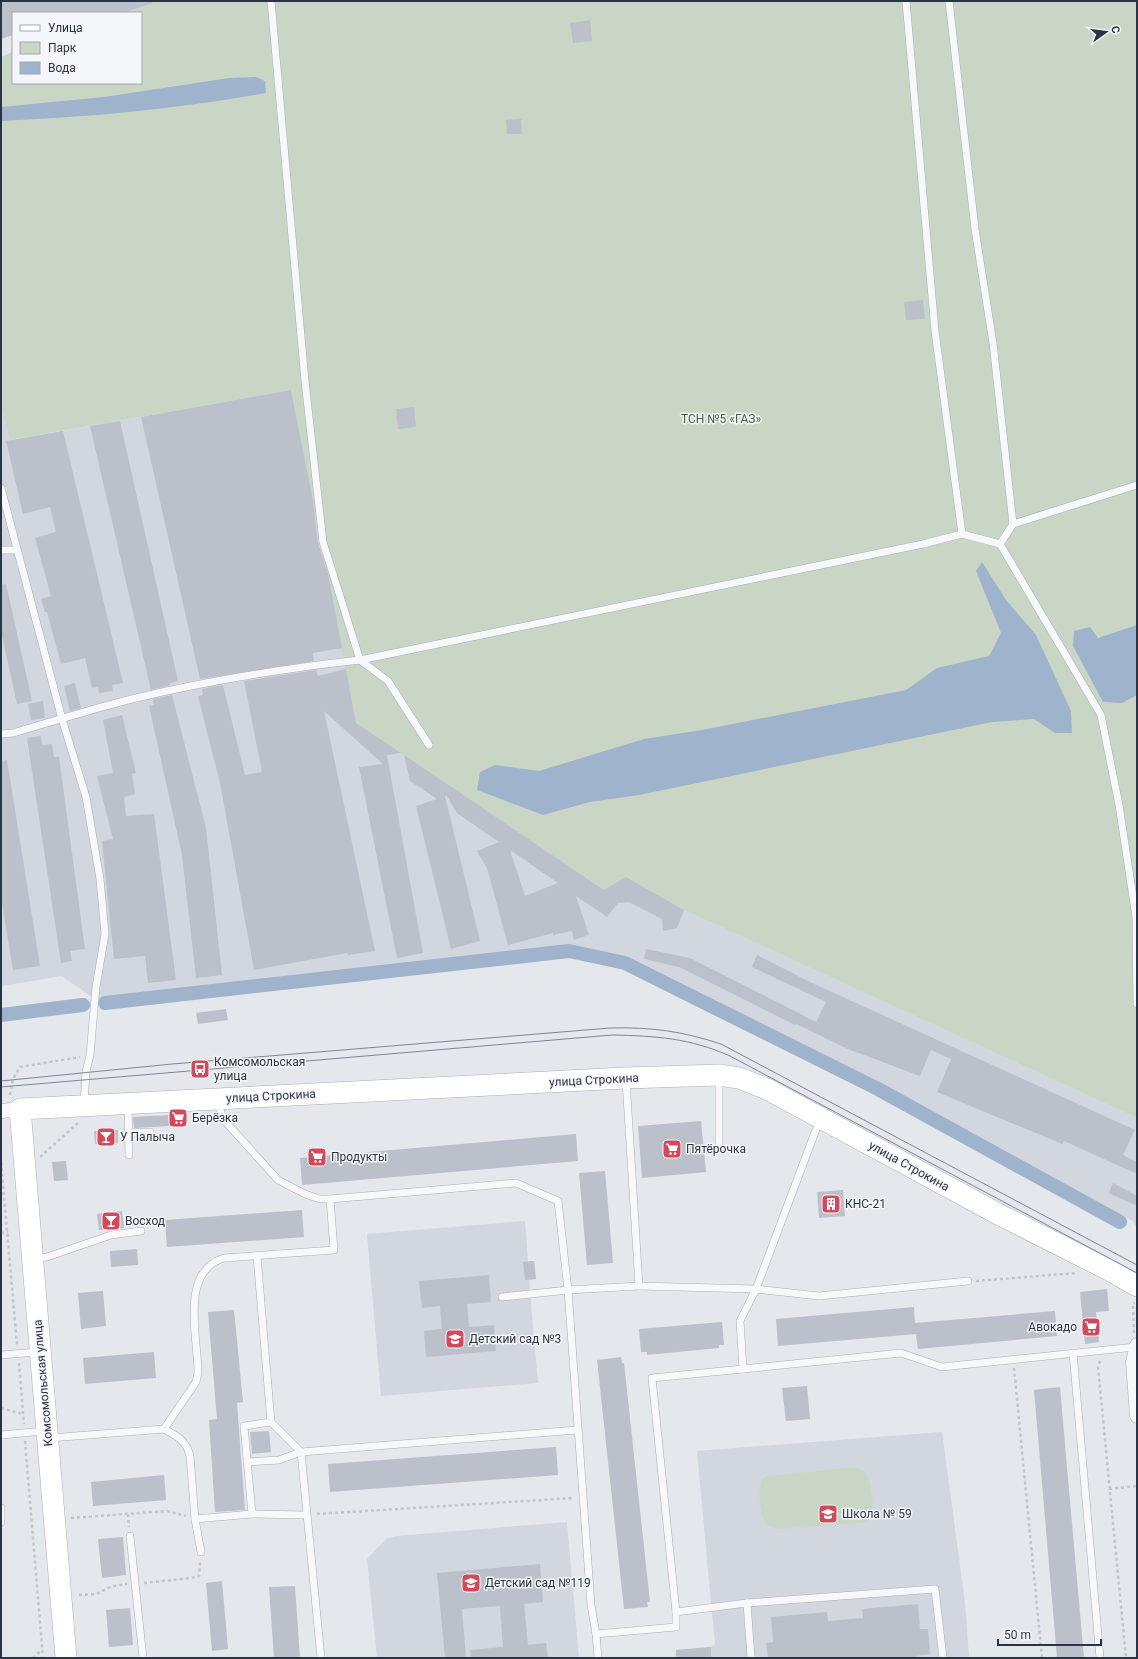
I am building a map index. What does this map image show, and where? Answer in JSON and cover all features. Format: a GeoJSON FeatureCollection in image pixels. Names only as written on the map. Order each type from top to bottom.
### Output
{"type":"FeatureCollection","features":[{"type":"Feature","properties":{"kind":"street","name":"улица Строкина"},"geometry":{"type":"LineString","coordinates":[[10,1107],[128,1103],[625,1078],[719,1075],[739,1078],[767,1089],[1000,1215],[1109,1270],[1137,1286]]}},
{"type":"Feature","properties":{"kind":"street","name":"Комсомольская улица"},"geometry":{"type":"LineString","coordinates":[[10,1107],[32,1258],[66,1658]]}},
{"type":"Feature","properties":{"kind":"street"},"geometry":{"type":"LineString","coordinates":[[1136,1346],[1133,1362],[1137,1416]]}},
{"type":"Feature","properties":{"kind":"lane"},"geometry":{"type":"LineString","coordinates":[[271,1],[305,381],[323,542],[360,660],[388,681],[429,744]]}},
{"type":"Feature","properties":{"kind":"lane"},"geometry":{"type":"LineString","coordinates":[[906,1],[935,331],[962,534]]}},
{"type":"Feature","properties":{"kind":"lane"},"geometry":{"type":"LineString","coordinates":[[949,1],[976,229],[993,343],[1013,524],[1000,544]]}},
{"type":"Feature","properties":{"kind":"lane"},"geometry":{"type":"LineString","coordinates":[[1013,524],[1137,485]]}},
{"type":"Feature","properties":{"kind":"lane"},"geometry":{"type":"LineString","coordinates":[[1,488],[16,550],[62,719],[86,797],[100,879],[105,934],[96,987],[90,1055],[86,1072],[84,1105]]}},
{"type":"Feature","properties":{"kind":"lane"},"geometry":{"type":"LineString","coordinates":[[1,734],[13,733],[135,698],[324,664],[360,660],[923,544],[962,534],[1000,544],[1101,715],[1119,805],[1136,917],[1137,1004]]}},
{"type":"Feature","properties":{"kind":"lane"},"geometry":{"type":"LineString","coordinates":[[1,550],[16,550]]}},
{"type":"Feature","properties":{"kind":"lane"},"geometry":{"type":"LineString","coordinates":[[719,1075],[719,1144]]}},
{"type":"Feature","properties":{"kind":"lane"},"geometry":{"type":"LineString","coordinates":[[625,1078],[639,1286]]}},
{"type":"Feature","properties":{"kind":"lane"},"geometry":{"type":"LineString","coordinates":[[217,1098],[224,1119],[278,1180],[305,1194],[320,1199],[516,1183],[558,1201],[568,1290],[577,1430],[591,1605],[598,1658]]}},
{"type":"Feature","properties":{"kind":"lane"},"geometry":{"type":"LineString","coordinates":[[128,1103],[129,1154]]}},
{"type":"Feature","properties":{"kind":"lane"},"geometry":{"type":"LineString","coordinates":[[743,1369],[740,1321],[756,1289],[820,1117]]}},
{"type":"Feature","properties":{"kind":"lane"},"geometry":{"type":"LineString","coordinates":[[128,1134],[150,1132]]}},
{"type":"Feature","properties":{"kind":"lane"},"geometry":{"type":"LineString","coordinates":[[164,1429],[196,1382],[198,1373],[194,1303],[199,1279],[203,1271],[216,1261],[334,1250],[330,1199]]}},
{"type":"Feature","properties":{"kind":"lane"},"geometry":{"type":"LineString","coordinates":[[32,1258],[47,1257],[112,1235],[141,1231]]}},
{"type":"Feature","properties":{"kind":"lane"},"geometry":{"type":"LineString","coordinates":[[258,1256],[271,1422],[302,1452],[306,1515],[321,1658]]}},
{"type":"Feature","properties":{"kind":"lane"},"geometry":{"type":"LineString","coordinates":[[502,1297],[568,1290],[639,1286],[756,1289],[819,1296],[968,1281]]}},
{"type":"Feature","properties":{"kind":"lane"},"geometry":{"type":"LineString","coordinates":[[596,1634],[676,1627],[676,1612],[652,1378],[901,1353],[942,1367],[1136,1346]]}},
{"type":"Feature","properties":{"kind":"lane"},"geometry":{"type":"LineString","coordinates":[[1,1355],[40,1352]]}},
{"type":"Feature","properties":{"kind":"lane"},"geometry":{"type":"LineString","coordinates":[[1073,1353],[1100,1658]]}},
{"type":"Feature","properties":{"kind":"lane"},"geometry":{"type":"LineString","coordinates":[[252,1514],[244,1426],[271,1422]]}},
{"type":"Feature","properties":{"kind":"lane"},"geometry":{"type":"LineString","coordinates":[[1,1435],[24,1433],[47,1435],[164,1429],[179,1436],[188,1447],[195,1519],[201,1552]]}},
{"type":"Feature","properties":{"kind":"lane"},"geometry":{"type":"LineString","coordinates":[[247,1462],[279,1460],[302,1452],[577,1430]]}},
{"type":"Feature","properties":{"kind":"lane"},"geometry":{"type":"LineString","coordinates":[[1,1508],[1,1522]]}},
{"type":"Feature","properties":{"kind":"lane"},"geometry":{"type":"LineString","coordinates":[[195,1519],[252,1514],[306,1515]]}},
{"type":"Feature","properties":{"kind":"lane"},"geometry":{"type":"LineString","coordinates":[[130,1536],[143,1658]]}},
{"type":"Feature","properties":{"kind":"lane"},"geometry":{"type":"LineString","coordinates":[[676,1612],[747,1603],[935,1589],[942,1658]]}},
{"type":"Feature","properties":{"kind":"lane"},"geometry":{"type":"LineString","coordinates":[[747,1603],[751,1658]]}},
{"type":"Feature","properties":{"kind":"path"},"geometry":{"type":"LineString","coordinates":[[10,1107],[13,1079],[20,1067],[90,1055]]}},
{"type":"Feature","properties":{"kind":"path"},"geometry":{"type":"LineString","coordinates":[[1,1162],[43,1658]]}},
{"type":"Feature","properties":{"kind":"path"},"geometry":{"type":"LineString","coordinates":[[1,1233],[8,1232]]}},
{"type":"Feature","properties":{"kind":"path"},"geometry":{"type":"LineString","coordinates":[[968,1281],[1109,1270]]}},
{"type":"Feature","properties":{"kind":"path"},"geometry":{"type":"LineString","coordinates":[[1136,1346],[1133,1304],[1137,1301]]}},
{"type":"Feature","properties":{"kind":"path"},"geometry":{"type":"LineString","coordinates":[[1105,1349],[1098,1367],[1108,1489],[1126,1658]]}},
{"type":"Feature","properties":{"kind":"path"},"geometry":{"type":"LineString","coordinates":[[1013,1359],[1042,1658]]}},
{"type":"Feature","properties":{"kind":"path"},"geometry":{"type":"LineString","coordinates":[[1,1408],[23,1414]]}},
{"type":"Feature","properties":{"kind":"path"},"geometry":{"type":"LineString","coordinates":[[1108,1489],[1137,1486]]}},
{"type":"Feature","properties":{"kind":"path"},"geometry":{"type":"LineString","coordinates":[[306,1515],[583,1497]]}},
{"type":"Feature","properties":{"kind":"path"},"geometry":{"type":"LineString","coordinates":[[71,1518],[167,1511],[195,1519]]}},
{"type":"Feature","properties":{"kind":"path"},"geometry":{"type":"LineString","coordinates":[[79,1595],[96,1594],[113,1586],[199,1576],[201,1552]]}},
{"type":"Feature","properties":{"kind":"path"},"geometry":{"type":"LineString","coordinates":[[33,1658],[42,1650]]}},
{"type":"Feature","properties":{"kind":"shaded area"},"geometry":{"type":"Polygon","coordinates":[[[291,390],[357,723],[458,791],[626,877],[684,910],[1137,1118],[1137,1228],[1133,1221],[631,960],[569,949],[106,1007],[62,976],[1,986],[1,404],[11,440],[291,390]]]}},
{"type":"Feature","properties":{"kind":"shaded area","name":"Детский сад №3"},"geometry":{"type":"Polygon","coordinates":[[[525,1221],[528,1261],[534,1261],[536,1279],[529,1280],[538,1383],[381,1396],[367,1234],[525,1221]]]}},
{"type":"Feature","properties":{"kind":"shaded area","name":"Школа № 59"},"geometry":{"type":"Polygon","coordinates":[[[942,1432],[965,1602],[969,1658],[677,1658],[676,1650],[710,1647],[715,1645],[697,1451],[942,1432]]]}},
{"type":"Feature","properties":{"kind":"shaded area","name":"Детский сад №119"},"geometry":{"type":"Polygon","coordinates":[[[567,1522],[579,1658],[377,1658],[367,1559],[386,1539],[397,1536],[567,1522]]]}},
{"type":"Feature","properties":{"kind":"green space","name":"ТСН №5 «ГАЗ»"},"geometry":{"type":"Polygon","coordinates":[[[153,1],[1137,1],[1137,1118],[684,910],[626,877],[604,890],[356,723],[291,390],[10,440],[1,404],[1,57],[12,52],[12,84],[142,84],[142,12],[126,12],[153,3],[153,1]]]}},
{"type":"Feature","properties":{"kind":"green space"},"geometry":{"type":"Polygon","coordinates":[[[854,1467],[861,1469],[866,1473],[871,1488],[873,1508],[870,1518],[866,1521],[860,1523],[777,1529],[766,1523],[762,1514],[760,1502],[762,1479],[768,1476],[854,1467]]]}},
{"type":"Feature","properties":{"kind":"water"},"geometry":{"type":"Polygon","coordinates":[[[256,77],[265,81],[266,93],[200,104],[134,112],[1,121],[1,107],[104,97],[229,78],[256,77]]]}},
{"type":"Feature","properties":{"kind":"water"},"geometry":{"type":"Polygon","coordinates":[[[982,562],[1006,600],[1036,635],[1071,711],[1072,733],[1055,733],[1034,719],[992,722],[639,795],[590,802],[543,815],[477,790],[480,772],[495,765],[539,771],[644,739],[702,730],[906,690],[937,668],[989,656],[1001,633],[976,571],[982,562]]]}},
{"type":"Feature","properties":{"kind":"water"},"geometry":{"type":"Polygon","coordinates":[[[1137,625],[1137,695],[1122,703],[1103,702],[1073,646],[1074,631],[1090,627],[1098,638],[1137,625]]]}},
{"type":"Feature","properties":{"kind":"building"},"geometry":{"type":"Polygon","coordinates":[[[1,1],[152,1],[153,3],[126,12],[12,12],[12,35],[1,39],[1,1]]]}},
{"type":"Feature","properties":{"kind":"building"},"geometry":{"type":"Polygon","coordinates":[[[590,20],[592,41],[573,43],[570,23],[590,20]]]}},
{"type":"Feature","properties":{"kind":"building"},"geometry":{"type":"Polygon","coordinates":[[[521,119],[522,134],[507,134],[506,120],[521,119]]]}},
{"type":"Feature","properties":{"kind":"building"},"geometry":{"type":"Polygon","coordinates":[[[923,300],[925,319],[906,320],[904,302],[923,300]]]}},
{"type":"Feature","properties":{"kind":"building"},"geometry":{"type":"Polygon","coordinates":[[[291,390],[313,501],[318,543],[328,574],[342,648],[313,653],[314,661],[200,679],[141,417],[291,390]]]}},
{"type":"Feature","properties":{"kind":"building"},"geometry":{"type":"Polygon","coordinates":[[[414,407],[416,427],[398,429],[396,409],[414,407]]]}},
{"type":"Feature","properties":{"kind":"building"},"geometry":{"type":"Polygon","coordinates":[[[120,421],[178,681],[169,683],[170,685],[151,690],[90,426],[120,421]]]}},
{"type":"Feature","properties":{"kind":"building"},"geometry":{"type":"Polygon","coordinates":[[[63,431],[123,683],[112,685],[113,691],[99,693],[98,687],[92,688],[85,658],[61,664],[47,612],[45,612],[41,599],[51,596],[35,538],[56,532],[50,507],[23,514],[6,441],[63,431]]]}},
{"type":"Feature","properties":{"kind":"building"},"geometry":{"type":"Polygon","coordinates":[[[6,584],[32,701],[17,704],[1,631],[1,585],[6,584]]]}},
{"type":"Feature","properties":{"kind":"building"},"geometry":{"type":"Polygon","coordinates":[[[346,669],[356,723],[401,753],[387,755],[423,953],[397,958],[359,767],[383,764],[324,711],[375,951],[348,955],[347,953],[254,970],[220,783],[198,696],[203,695],[202,689],[223,685],[245,775],[262,772],[244,681],[316,670],[318,676],[346,669]]]}},
{"type":"Feature","properties":{"kind":"building"},"geometry":{"type":"Polygon","coordinates":[[[75,683],[81,708],[70,711],[64,686],[75,683]]]}},
{"type":"Feature","properties":{"kind":"building"},"geometry":{"type":"Polygon","coordinates":[[[172,695],[206,828],[222,975],[196,978],[182,855],[149,706],[154,705],[153,699],[172,695]]]}},
{"type":"Feature","properties":{"kind":"building"},"geometry":{"type":"Polygon","coordinates":[[[43,701],[45,718],[31,720],[28,704],[43,701]]]}},
{"type":"Feature","properties":{"kind":"building"},"geometry":{"type":"Polygon","coordinates":[[[122,715],[136,773],[132,774],[135,794],[124,797],[126,816],[154,814],[176,980],[148,983],[145,956],[114,959],[102,841],[113,839],[97,776],[113,773],[103,720],[122,715]]]}},
{"type":"Feature","properties":{"kind":"building"},"geometry":{"type":"Polygon","coordinates":[[[41,736],[42,745],[52,744],[54,757],[59,757],[85,949],[70,951],[72,961],[61,963],[27,738],[41,736]]]}},
{"type":"Feature","properties":{"kind":"building"},"geometry":{"type":"Polygon","coordinates":[[[404,755],[604,890],[626,877],[684,910],[677,928],[663,931],[662,919],[629,902],[618,903],[607,917],[576,896],[589,935],[574,940],[572,931],[553,935],[553,933],[508,945],[487,868],[477,851],[499,842],[457,813],[447,796],[445,796],[480,941],[451,949],[416,806],[437,799],[410,781],[404,755]],[[510,850],[525,896],[558,883],[510,850]]]}},
{"type":"Feature","properties":{"kind":"building"},"geometry":{"type":"Polygon","coordinates":[[[7,760],[40,966],[13,970],[1,897],[1,761],[7,760]]]}},
{"type":"Feature","properties":{"kind":"building"},"geometry":{"type":"Polygon","coordinates":[[[646,949],[690,958],[816,1022],[826,1002],[752,967],[757,955],[810,982],[1135,1130],[1123,1155],[1137,1162],[1137,1174],[1064,1141],[1062,1144],[937,1092],[951,1059],[931,1050],[920,1076],[848,1049],[796,1024],[795,1025],[679,967],[644,959],[646,949]]]}},
{"type":"Feature","properties":{"kind":"building"},"geometry":{"type":"Polygon","coordinates":[[[226,1009],[228,1020],[198,1024],[196,1013],[226,1009]]]}},
{"type":"Feature","properties":{"kind":"building"},"geometry":{"type":"Polygon","coordinates":[[[170,1115],[170,1126],[134,1128],[133,1117],[170,1115]]]}},
{"type":"Feature","properties":{"kind":"building","name":"Пятёрочка"},"geometry":{"type":"Polygon","coordinates":[[[701,1121],[706,1172],[642,1178],[638,1126],[701,1121]]]}},
{"type":"Feature","properties":{"kind":"building","name":"У Палыча"},"geometry":{"type":"Polygon","coordinates":[[[118,1130],[118,1143],[95,1144],[94,1131],[118,1130]]]}},
{"type":"Feature","properties":{"kind":"building"},"geometry":{"type":"Polygon","coordinates":[[[576,1134],[578,1161],[302,1185],[300,1158],[576,1134]]]}},
{"type":"Feature","properties":{"kind":"building"},"geometry":{"type":"Polygon","coordinates":[[[66,1161],[68,1180],[54,1181],[52,1162],[66,1161]]]}},
{"type":"Feature","properties":{"kind":"building"},"geometry":{"type":"Polygon","coordinates":[[[605,1171],[613,1263],[587,1265],[579,1173],[605,1171]]]}},
{"type":"Feature","properties":{"kind":"building"},"geometry":{"type":"Polygon","coordinates":[[[1113,1183],[1137,1196],[1137,1206],[1109,1193],[1113,1183]]]}},
{"type":"Feature","properties":{"kind":"building","name":"КНС-21"},"geometry":{"type":"Polygon","coordinates":[[[843,1190],[845,1216],[819,1218],[817,1192],[843,1190]]]}},
{"type":"Feature","properties":{"kind":"building"},"geometry":{"type":"Polygon","coordinates":[[[302,1210],[304,1237],[167,1247],[165,1220],[302,1210]]]}},
{"type":"Feature","properties":{"kind":"building","name":"Восход"},"geometry":{"type":"Polygon","coordinates":[[[122,1211],[124,1228],[99,1230],[97,1214],[122,1211]]]}},
{"type":"Feature","properties":{"kind":"building"},"geometry":{"type":"Polygon","coordinates":[[[137,1249],[138,1265],[111,1267],[110,1251],[137,1249]]]}},
{"type":"Feature","properties":{"kind":"building"},"geometry":{"type":"Polygon","coordinates":[[[534,1261],[536,1279],[525,1280],[523,1262],[534,1261]]]}},
{"type":"Feature","properties":{"kind":"building"},"geometry":{"type":"Polygon","coordinates":[[[489,1275],[491,1302],[467,1304],[469,1327],[494,1325],[496,1351],[426,1357],[424,1331],[442,1329],[440,1306],[422,1308],[419,1281],[489,1275]]]}},
{"type":"Feature","properties":{"kind":"building"},"geometry":{"type":"Polygon","coordinates":[[[1107,1289],[1109,1311],[1096,1312],[1099,1342],[1085,1344],[1080,1292],[1107,1289]]]}},
{"type":"Feature","properties":{"kind":"building"},"geometry":{"type":"Polygon","coordinates":[[[103,1291],[106,1326],[81,1329],[78,1293],[103,1291]]]}},
{"type":"Feature","properties":{"kind":"building"},"geometry":{"type":"Polygon","coordinates":[[[914,1307],[915,1323],[1055,1311],[1057,1336],[918,1349],[916,1334],[778,1346],[776,1319],[914,1307]]]}},
{"type":"Feature","properties":{"kind":"building"},"geometry":{"type":"Polygon","coordinates":[[[234,1310],[243,1402],[237,1403],[245,1510],[215,1512],[209,1420],[217,1419],[208,1312],[234,1310]]]}},
{"type":"Feature","properties":{"kind":"building"},"geometry":{"type":"Polygon","coordinates":[[[722,1322],[724,1345],[719,1345],[719,1348],[647,1355],[647,1352],[641,1352],[639,1329],[722,1322]]]}},
{"type":"Feature","properties":{"kind":"building"},"geometry":{"type":"Polygon","coordinates":[[[154,1352],[156,1378],[85,1384],[83,1358],[154,1352]]]}},
{"type":"Feature","properties":{"kind":"building"},"geometry":{"type":"Polygon","coordinates":[[[621,1357],[622,1363],[624,1363],[650,1602],[647,1602],[648,1607],[624,1609],[597,1360],[621,1357]]]}},
{"type":"Feature","properties":{"kind":"building"},"geometry":{"type":"Polygon","coordinates":[[[807,1386],[810,1419],[786,1421],[782,1388],[807,1386]]]}},
{"type":"Feature","properties":{"kind":"building"},"geometry":{"type":"Polygon","coordinates":[[[1060,1387],[1084,1658],[1057,1658],[1034,1390],[1060,1387]]]}},
{"type":"Feature","properties":{"kind":"building"},"geometry":{"type":"Polygon","coordinates":[[[269,1431],[271,1452],[252,1454],[250,1432],[269,1431]]]}},
{"type":"Feature","properties":{"kind":"building"},"geometry":{"type":"Polygon","coordinates":[[[556,1447],[558,1475],[330,1492],[328,1464],[556,1447]]]}},
{"type":"Feature","properties":{"kind":"building"},"geometry":{"type":"Polygon","coordinates":[[[164,1475],[166,1500],[93,1506],[91,1482],[164,1475]]]}},
{"type":"Feature","properties":{"kind":"building"},"geometry":{"type":"Polygon","coordinates":[[[123,1537],[126,1575],[102,1578],[98,1539],[123,1537]]]}},
{"type":"Feature","properties":{"kind":"building"},"geometry":{"type":"Polygon","coordinates":[[[540,1564],[543,1602],[524,1604],[528,1645],[546,1643],[548,1658],[471,1658],[470,1650],[503,1647],[500,1606],[462,1609],[466,1658],[445,1658],[437,1573],[540,1564]]]}},
{"type":"Feature","properties":{"kind":"building"},"geometry":{"type":"Polygon","coordinates":[[[222,1581],[228,1649],[212,1651],[206,1583],[222,1581]]]}},
{"type":"Feature","properties":{"kind":"building"},"geometry":{"type":"Polygon","coordinates":[[[295,1586],[300,1658],[274,1658],[269,1587],[295,1586]]]}},
{"type":"Feature","properties":{"kind":"building"},"geometry":{"type":"Polygon","coordinates":[[[918,1604],[920,1629],[928,1629],[930,1654],[916,1656],[917,1658],[768,1658],[766,1643],[773,1642],[771,1617],[827,1612],[828,1621],[863,1618],[862,1609],[918,1604]]]}},
{"type":"Feature","properties":{"kind":"building"},"geometry":{"type":"Polygon","coordinates":[[[130,1608],[133,1645],[109,1647],[106,1610],[130,1608]]]}},
{"type":"Feature","properties":{"kind":"building"},"geometry":{"type":"Polygon","coordinates":[[[711,1647],[711,1658],[676,1658],[676,1650],[711,1647]]]}},
{"type":"Feature","properties":{"kind":"waterway"},"geometry":{"type":"LineString","coordinates":[[105,1003],[569,951],[625,963],[878,1089],[1120,1222]]}},
{"type":"Feature","properties":{"kind":"waterway"},"geometry":{"type":"LineString","coordinates":[[1,1015],[83,1005]]}},
{"type":"Feature","properties":{"kind":"tram line"},"geometry":{"type":"LineString","coordinates":[[1,1081],[172,1064],[610,1028],[653,1029],[679,1033],[721,1044],[1137,1265]]}},
{"type":"Feature","properties":{"kind":"tram line"},"geometry":{"type":"LineString","coordinates":[[1,1087],[612,1035],[672,1039],[701,1045],[730,1056],[1137,1273]]}},
{"type":"Feature","properties":{"kind":"place","name":"Комсомольская улица"},"geometry":{"type":"Point","coordinates":[200,1069]}},
{"type":"Feature","properties":{"kind":"place","name":"Берёзка"},"geometry":{"type":"Point","coordinates":[178,1118]}},
{"type":"Feature","properties":{"kind":"place","name":"У Палыча"},"geometry":{"type":"Point","coordinates":[106,1137]}},
{"type":"Feature","properties":{"kind":"place","name":"Пятёрочка"},"geometry":{"type":"Point","coordinates":[672,1149]}},
{"type":"Feature","properties":{"kind":"place","name":"Продукты"},"geometry":{"type":"Point","coordinates":[317,1157]}},
{"type":"Feature","properties":{"kind":"place","name":"КНС-21"},"geometry":{"type":"Point","coordinates":[831,1204]}},
{"type":"Feature","properties":{"kind":"place","name":"Восход"},"geometry":{"type":"Point","coordinates":[111,1221]}},
{"type":"Feature","properties":{"kind":"place","name":"Авокадо"},"geometry":{"type":"Point","coordinates":[1091,1327]}},
{"type":"Feature","properties":{"kind":"place","name":"Детский сад №3"},"geometry":{"type":"Point","coordinates":[455,1339]}},
{"type":"Feature","properties":{"kind":"place","name":"Школа № 59"},"geometry":{"type":"Point","coordinates":[828,1514]}},
{"type":"Feature","properties":{"kind":"place","name":"Детский сад №119"},"geometry":{"type":"Point","coordinates":[471,1583]}}]}
